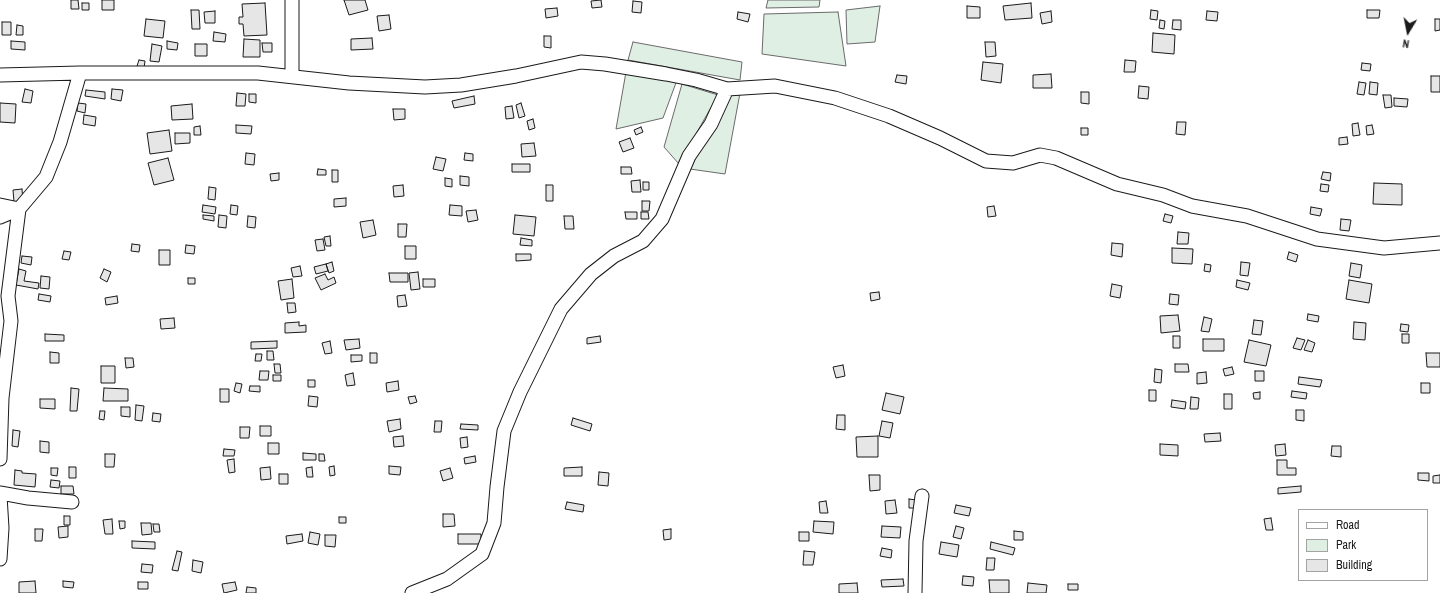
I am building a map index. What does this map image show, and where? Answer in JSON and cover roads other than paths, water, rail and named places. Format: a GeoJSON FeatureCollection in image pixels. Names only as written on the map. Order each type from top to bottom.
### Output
{"type":"FeatureCollection","features":[{"type":"Feature","properties":{"kind":"street"},"geometry":{"type":"LineString","coordinates":[[292,0],[292,76]]}},
{"type":"Feature","properties":{"kind":"street"},"geometry":{"type":"LineString","coordinates":[[0,75],[80,73],[258,73],[349,83],[425,87],[461,85],[516,76],[581,62],[605,64],[696,80],[727,89],[775,86],[836,98],[889,116],[940,138],[986,161],[1013,163],[1040,154],[1056,158],[1117,184],[1163,195],[1192,206],[1247,216],[1317,239],[1384,248],[1440,243]]}},
{"type":"Feature","properties":{"kind":"street"},"geometry":{"type":"LineString","coordinates":[[0,217],[19,210],[46,177],[60,142],[80,73]]}},
{"type":"Feature","properties":{"kind":"street"},"geometry":{"type":"LineString","coordinates":[[412,593],[447,579],[482,554],[494,523],[504,432],[520,392],[561,308],[591,274],[614,256],[644,240],[662,219],[689,156],[711,124],[727,89]]}},
{"type":"Feature","properties":{"kind":"street"},"geometry":{"type":"LineString","coordinates":[[0,205],[19,210]]}},
{"type":"Feature","properties":{"kind":"street"},"geometry":{"type":"LineString","coordinates":[[0,459],[2,398],[11,321],[8,296],[19,210]]}},
{"type":"Feature","properties":{"kind":"street"},"geometry":{"type":"LineString","coordinates":[[0,493],[28,498],[72,502]]}},
{"type":"Feature","properties":{"kind":"street"},"geometry":{"type":"LineString","coordinates":[[0,496],[2,528],[0,558]]}},
{"type":"Feature","properties":{"kind":"street"},"geometry":{"type":"LineString","coordinates":[[916,593],[916,541],[922,496]]}}]}
